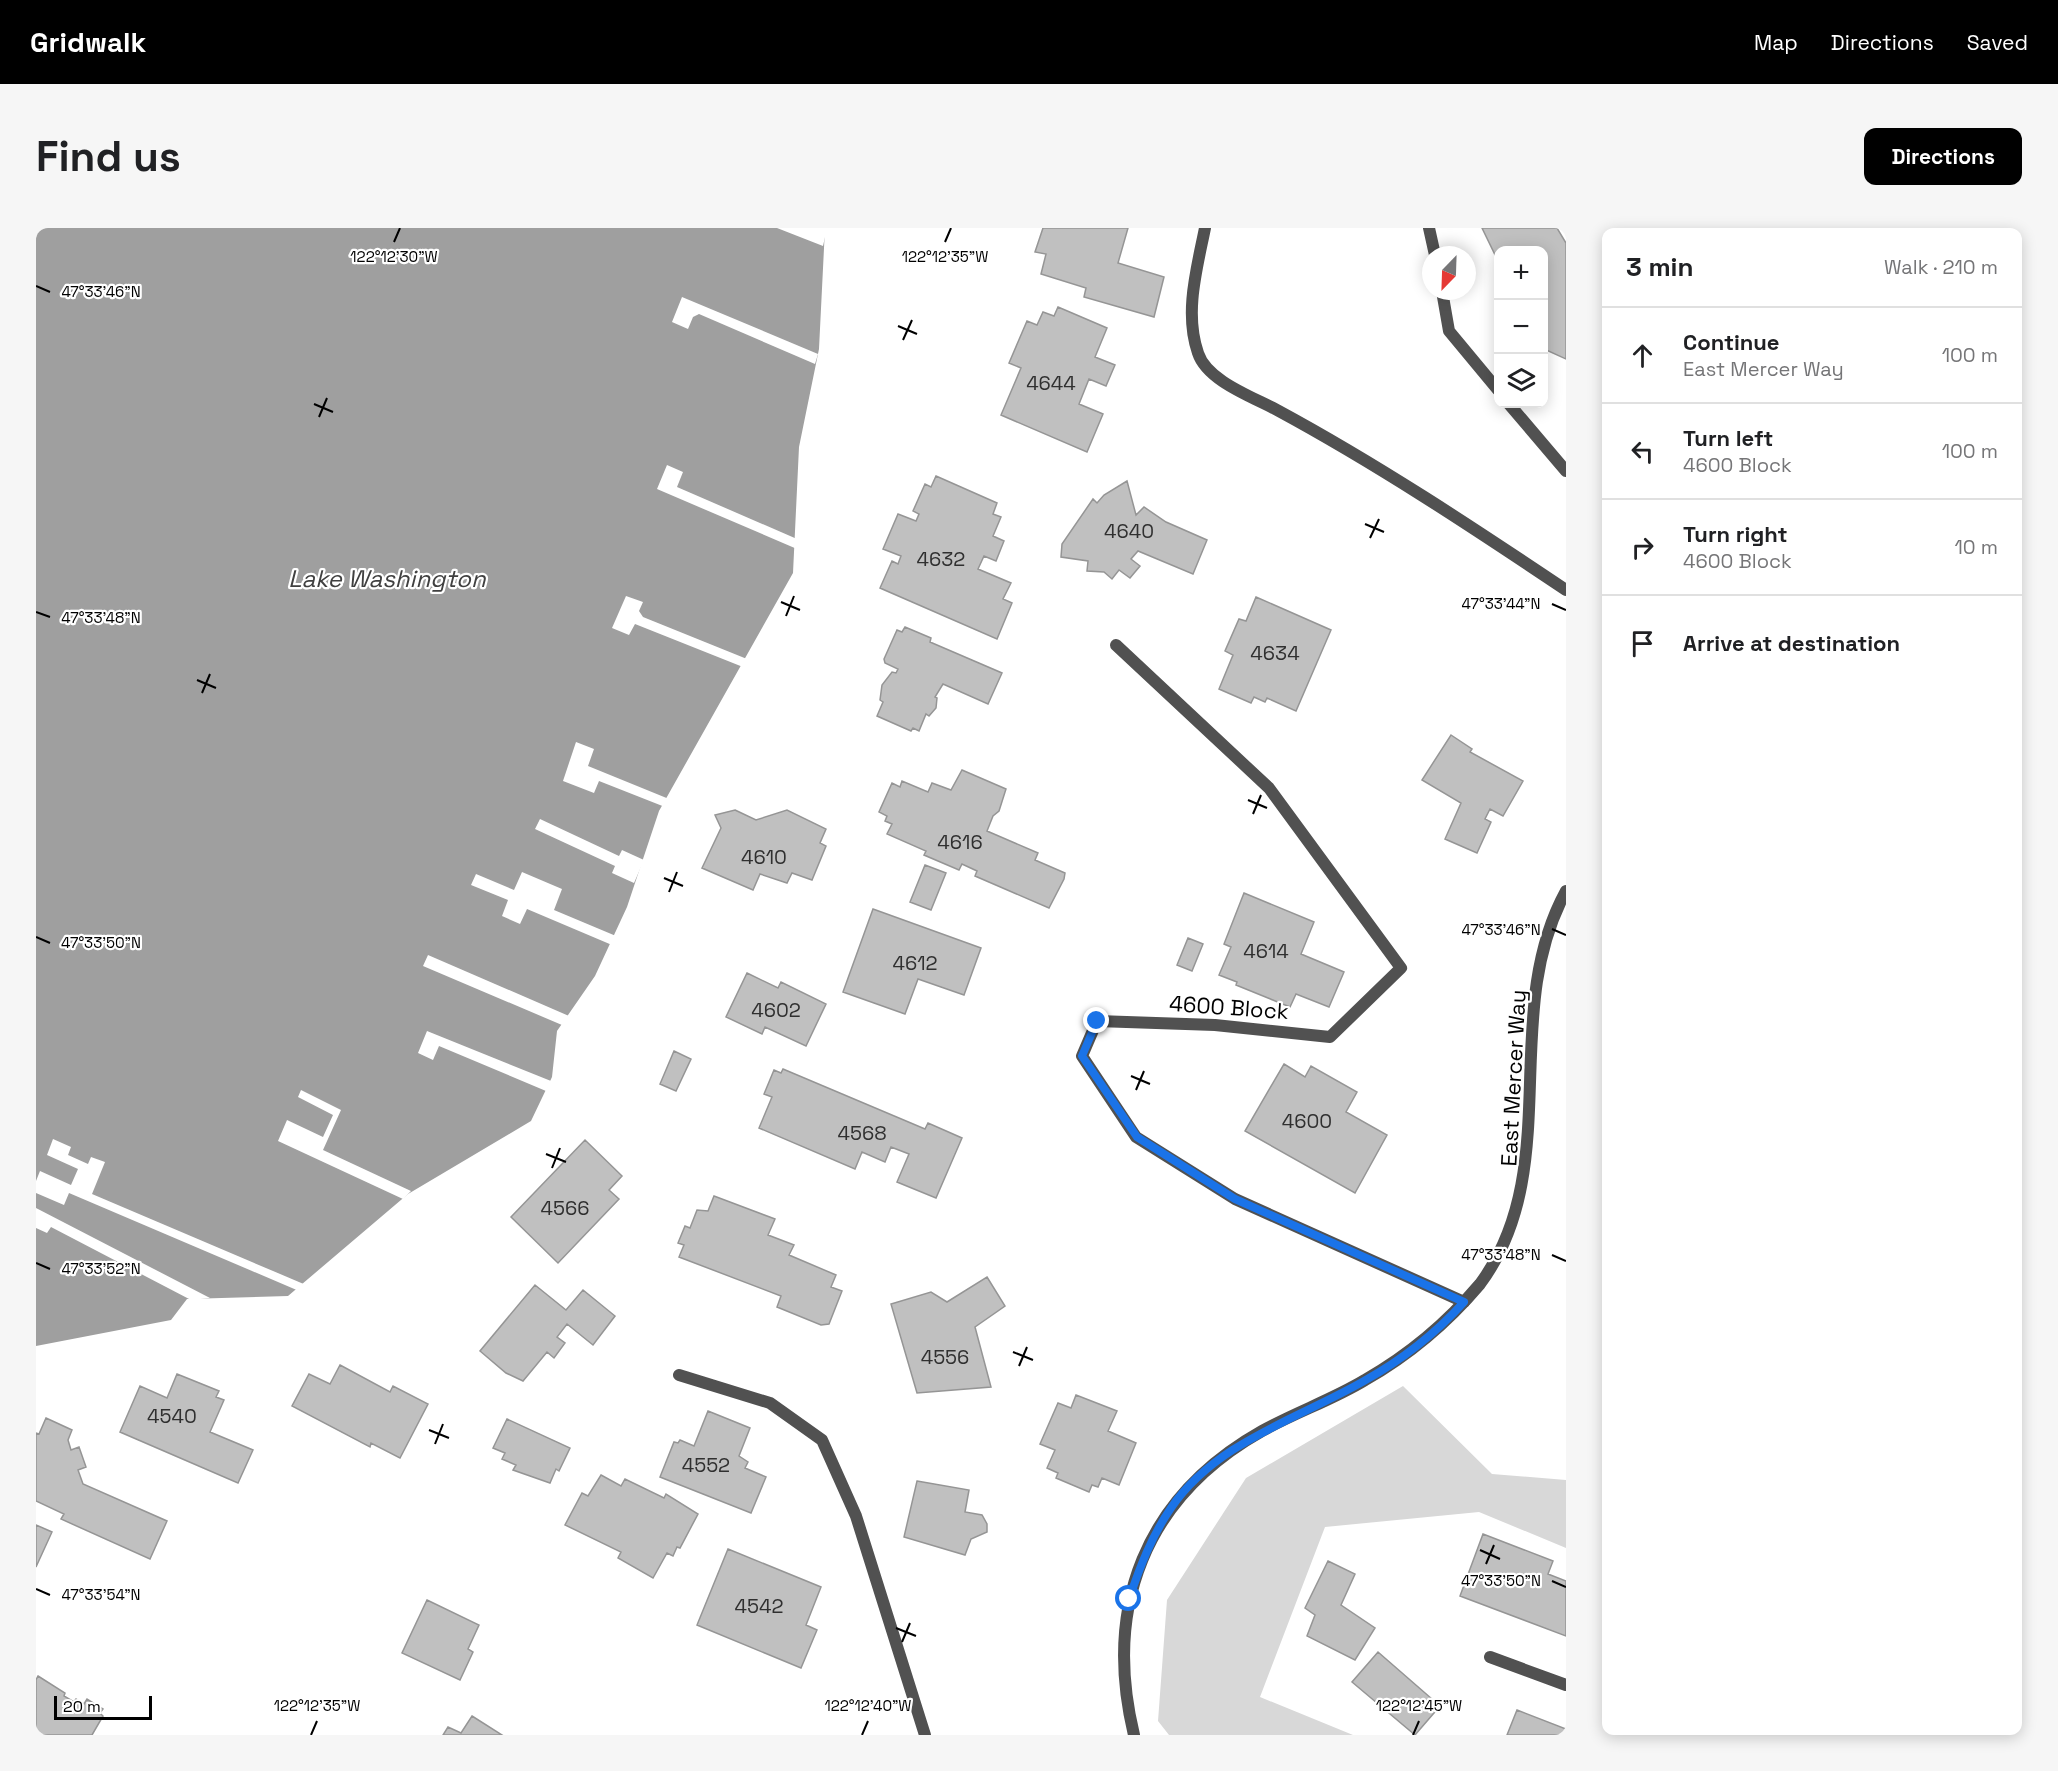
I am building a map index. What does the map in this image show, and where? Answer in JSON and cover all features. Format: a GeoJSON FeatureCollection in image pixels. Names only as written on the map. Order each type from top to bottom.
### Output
{"type":"FeatureCollection","features":[{"type":"Feature","properties":{"kind":"street"},"geometry":{"type":"LineString","coordinates":[[1205,228],[1190,299],[1198,355],[1223,383],[1338,443],[1449,512],[1566,590]]}},
{"type":"Feature","properties":{"kind":"street"},"geometry":{"type":"LineString","coordinates":[[1429,228],[1433,246]]}},
{"type":"Feature","properties":{"kind":"street"},"geometry":{"type":"LineString","coordinates":[[1444,300],[1449,331],[1494,385]]}},
{"type":"Feature","properties":{"kind":"street"},"geometry":{"type":"LineString","coordinates":[[1512,408],[1566,471]]}},
{"type":"Feature","properties":{"kind":"street","name":"4600 Block"},"geometry":{"type":"LineString","coordinates":[[1116,645],[1269,788],[1401,968],[1330,1037],[1215,1025],[1097,1021],[1082,1056],[1137,1137],[1235,1199],[1464,1302]]}},
{"type":"Feature","properties":{"kind":"street","name":"East Mercer Way"},"geometry":{"type":"LineString","coordinates":[[1134,1735],[1123,1658],[1129,1599],[1144,1553],[1172,1507],[1210,1467],[1262,1431],[1364,1381],[1401,1357],[1449,1319],[1482,1281],[1502,1250],[1524,1196],[1532,1161],[1535,1129],[1537,995],[1545,939],[1566,891]]}},
{"type":"Feature","properties":{"kind":"street"},"geometry":{"type":"LineString","coordinates":[[679,1375],[770,1402],[822,1440],[856,1516],[925,1735]]}},
{"type":"Feature","properties":{"kind":"street"},"geometry":{"type":"LineString","coordinates":[[1490,1657],[1566,1685]]}},
{"type":"Feature","properties":{"kind":"shaded area"},"geometry":{"type":"Polygon","coordinates":[[[1403,1386],[1492,1474],[1566,1480],[1566,1548],[1479,1512],[1325,1527],[1260,1697],[1353,1735],[1169,1735],[1158,1721],[1167,1600],[1246,1478],[1403,1386]]]}},
{"type":"Feature","properties":{"kind":"water","name":"Lake Washington"},"geometry":{"type":"Polygon","coordinates":[[[36,228],[825,228],[819,349],[799,447],[793,573],[659,811],[627,907],[595,976],[557,1031],[552,1077],[531,1121],[408,1194],[288,1296],[187,1299],[171,1320],[36,1346],[36,228]]]}},
{"type":"Feature","properties":{"kind":"pier"},"geometry":{"type":"Polygon","coordinates":[[[777,228],[827,228],[823,246],[777,228]]]}},
{"type":"Feature","properties":{"kind":"pier"},"geometry":{"type":"Polygon","coordinates":[[[682,297],[818,354],[815,364],[699,314],[693,317],[688,329],[672,322],[682,297]]]}},
{"type":"Feature","properties":{"kind":"pier"},"geometry":{"type":"Polygon","coordinates":[[[667,465],[683,472],[677,487],[797,539],[797,549],[657,489],[667,465]]]}},
{"type":"Feature","properties":{"kind":"pier"},"geometry":{"type":"Polygon","coordinates":[[[626,596],[643,602],[639,611],[643,617],[747,659],[743,667],[635,624],[629,635],[612,628],[626,596]]]}},
{"type":"Feature","properties":{"kind":"pier"},"geometry":{"type":"Polygon","coordinates":[[[576,742],[594,749],[588,766],[669,799],[665,807],[599,781],[594,793],[563,781],[576,742]]]}},
{"type":"Feature","properties":{"kind":"pier"},"geometry":{"type":"Polygon","coordinates":[[[540,819],[619,856],[622,850],[644,860],[634,883],[612,873],[615,866],[535,829],[540,819]]]}},
{"type":"Feature","properties":{"kind":"pier"},"geometry":{"type":"Polygon","coordinates":[[[522,872],[562,889],[554,910],[616,936],[612,945],[527,909],[520,924],[502,916],[508,900],[471,885],[476,874],[514,890],[522,872]]]}},
{"type":"Feature","properties":{"kind":"pier"},"geometry":{"type":"Polygon","coordinates":[[[428,955],[569,1016],[562,1025],[423,966],[428,955]]]}},
{"type":"Feature","properties":{"kind":"pier"},"geometry":{"type":"Polygon","coordinates":[[[427,1031],[551,1081],[546,1091],[439,1046],[433,1060],[418,1053],[427,1031]]]}},
{"type":"Feature","properties":{"kind":"pier"},"geometry":{"type":"Polygon","coordinates":[[[301,1090],[341,1110],[323,1150],[411,1191],[403,1199],[278,1141],[287,1120],[323,1137],[333,1115],[298,1097],[301,1090]]]}},
{"type":"Feature","properties":{"kind":"pier"},"geometry":{"type":"Polygon","coordinates":[[[53,1139],[71,1147],[68,1155],[88,1164],[91,1157],[105,1162],[92,1194],[306,1285],[299,1291],[69,1193],[64,1205],[36,1193],[36,1181],[40,1171],[71,1185],[78,1169],[47,1155],[53,1139]]]}},
{"type":"Feature","properties":{"kind":"pier"},"geometry":{"type":"Polygon","coordinates":[[[36,1208],[210,1298],[191,1300],[51,1227],[47,1233],[36,1228],[36,1208]]]}},
{"type":"Feature","properties":{"kind":"building"},"geometry":{"type":"Polygon","coordinates":[[[1043,228],[1128,228],[1118,263],[1164,277],[1154,317],[1084,297],[1086,288],[1041,274],[1046,254],[1035,252],[1043,228]]]}},
{"type":"Feature","properties":{"kind":"building"},"geometry":{"type":"Polygon","coordinates":[[[1482,228],[1557,228],[1566,243],[1566,359],[1548,351],[1548,246],[1494,246],[1494,253],[1482,228]]]}},
{"type":"Feature","properties":{"kind":"building"},"geometry":{"type":"Polygon","coordinates":[[[1058,307],[1107,328],[1095,357],[1115,365],[1106,386],[1089,379],[1079,404],[1103,414],[1087,452],[1001,415],[1021,368],[1009,363],[1027,321],[1037,325],[1043,312],[1054,316],[1058,307]]]}},
{"type":"Feature","properties":{"kind":"building"},"geometry":{"type":"Polygon","coordinates":[[[936,476],[997,503],[993,514],[1001,517],[993,536],[1004,541],[996,561],[984,556],[978,569],[1011,583],[1003,599],[1012,603],[997,639],[880,588],[892,561],[898,564],[901,556],[883,549],[898,514],[916,521],[919,514],[913,511],[925,484],[931,487],[936,476]]]}},
{"type":"Feature","properties":{"kind":"building"},"geometry":{"type":"Polygon","coordinates":[[[1127,481],[1136,515],[1144,507],[1166,522],[1207,540],[1193,574],[1138,551],[1131,559],[1140,566],[1130,578],[1119,570],[1112,579],[1104,572],[1087,571],[1088,561],[1061,557],[1062,544],[1093,499],[1097,503],[1104,495],[1127,481]]]}},
{"type":"Feature","properties":{"kind":"building"},"geometry":{"type":"Polygon","coordinates":[[[1256,597],[1331,630],[1296,711],[1267,698],[1265,702],[1254,697],[1251,703],[1219,689],[1233,655],[1225,651],[1239,619],[1246,621],[1256,597]]]}},
{"type":"Feature","properties":{"kind":"building"},"geometry":{"type":"Polygon","coordinates":[[[905,627],[931,638],[930,642],[1002,673],[988,704],[943,684],[935,697],[937,698],[936,708],[929,716],[926,714],[919,731],[913,728],[911,731],[877,716],[883,702],[880,700],[882,685],[892,672],[896,673],[898,669],[885,663],[884,659],[897,630],[902,632],[905,627]]]}},
{"type":"Feature","properties":{"kind":"building"},"geometry":{"type":"Polygon","coordinates":[[[1451,735],[1472,749],[1470,752],[1523,781],[1503,816],[1490,809],[1485,819],[1491,822],[1477,853],[1445,839],[1461,803],[1422,780],[1451,735]]]}},
{"type":"Feature","properties":{"kind":"building"},"geometry":{"type":"Polygon","coordinates":[[[962,770],[1006,789],[999,811],[993,816],[987,831],[1038,853],[1035,860],[1065,873],[1049,908],[975,876],[977,871],[962,864],[959,870],[924,855],[926,851],[887,834],[892,824],[885,821],[887,816],[879,812],[892,783],[900,787],[902,781],[928,792],[932,783],[951,790],[962,770]]]}},
{"type":"Feature","properties":{"kind":"building"},"geometry":{"type":"Polygon","coordinates":[[[735,810],[756,820],[787,810],[826,829],[820,843],[826,846],[812,880],[792,873],[787,883],[760,874],[753,890],[702,868],[721,828],[715,815],[735,810]]]}},
{"type":"Feature","properties":{"kind":"building"},"geometry":{"type":"Polygon","coordinates":[[[925,865],[946,873],[931,910],[910,902],[925,865]]]}},
{"type":"Feature","properties":{"kind":"building"},"geometry":{"type":"Polygon","coordinates":[[[1244,893],[1314,922],[1301,954],[1344,972],[1329,1007],[1296,994],[1290,1007],[1236,985],[1237,982],[1219,975],[1231,947],[1224,944],[1244,893]]]}},
{"type":"Feature","properties":{"kind":"building"},"geometry":{"type":"Polygon","coordinates":[[[873,909],[981,948],[964,995],[918,979],[905,1014],[843,992],[873,909]]]}},
{"type":"Feature","properties":{"kind":"building"},"geometry":{"type":"Polygon","coordinates":[[[1188,938],[1203,944],[1192,971],[1177,965],[1188,938]]]}},
{"type":"Feature","properties":{"kind":"building"},"geometry":{"type":"Polygon","coordinates":[[[747,973],[778,988],[781,982],[826,1004],[806,1046],[765,1027],[762,1034],[726,1017],[747,973]]]}},
{"type":"Feature","properties":{"kind":"building"},"geometry":{"type":"Polygon","coordinates":[[[674,1051],[691,1059],[676,1091],[660,1084],[674,1051]]]}},
{"type":"Feature","properties":{"kind":"building"},"geometry":{"type":"Polygon","coordinates":[[[1284,1064],[1305,1077],[1311,1066],[1357,1092],[1346,1112],[1387,1135],[1355,1193],[1245,1131],[1284,1064]]]}},
{"type":"Feature","properties":{"kind":"building"},"geometry":{"type":"Polygon","coordinates":[[[783,1069],[925,1129],[928,1123],[962,1138],[936,1198],[897,1182],[909,1154],[891,1147],[885,1162],[862,1152],[855,1169],[759,1128],[772,1097],[764,1094],[774,1070],[781,1073],[783,1069]]]}},
{"type":"Feature","properties":{"kind":"building"},"geometry":{"type":"Polygon","coordinates":[[[585,1140],[622,1176],[609,1190],[619,1199],[558,1263],[511,1217],[585,1140]]]}},
{"type":"Feature","properties":{"kind":"building"},"geometry":{"type":"Polygon","coordinates":[[[714,1196],[775,1219],[768,1235],[794,1245],[789,1255],[836,1275],[831,1287],[842,1291],[829,1324],[821,1325],[777,1307],[781,1296],[679,1257],[684,1245],[678,1243],[685,1226],[690,1228],[697,1210],[708,1211],[714,1196]]]}},
{"type":"Feature","properties":{"kind":"building"},"geometry":{"type":"Polygon","coordinates":[[[987,1277],[1005,1306],[975,1327],[991,1387],[917,1393],[891,1304],[931,1292],[947,1302],[987,1277]]]}},
{"type":"Feature","properties":{"kind":"building"},"geometry":{"type":"Polygon","coordinates":[[[535,1285],[566,1310],[583,1290],[615,1316],[593,1345],[567,1324],[557,1337],[565,1343],[554,1358],[547,1352],[523,1381],[506,1373],[480,1351],[535,1285]]]}},
{"type":"Feature","properties":{"kind":"building"},"geometry":{"type":"Polygon","coordinates":[[[340,1365],[390,1392],[393,1386],[428,1404],[400,1458],[371,1443],[370,1447],[292,1406],[309,1374],[330,1384],[340,1365]]]}},
{"type":"Feature","properties":{"kind":"building"},"geometry":{"type":"Polygon","coordinates":[[[177,1374],[219,1391],[216,1397],[224,1400],[210,1432],[253,1450],[238,1483],[120,1432],[140,1386],[167,1398],[177,1374]]]}},
{"type":"Feature","properties":{"kind":"building"},"geometry":{"type":"Polygon","coordinates":[[[1076,1395],[1117,1411],[1108,1431],[1136,1443],[1119,1485],[1102,1478],[1098,1487],[1092,1485],[1089,1492],[1056,1478],[1058,1473],[1047,1468],[1055,1450],[1040,1444],[1058,1403],[1071,1408],[1076,1395]]]}},
{"type":"Feature","properties":{"kind":"building"},"geometry":{"type":"Polygon","coordinates":[[[708,1411],[750,1428],[739,1456],[748,1462],[745,1468],[766,1477],[751,1513],[660,1477],[674,1442],[678,1443],[680,1440],[694,1446],[708,1411]]]}},
{"type":"Feature","properties":{"kind":"building"},"geometry":{"type":"Polygon","coordinates":[[[46,1418],[72,1430],[68,1440],[71,1450],[79,1447],[86,1467],[78,1470],[83,1484],[167,1521],[150,1559],[61,1519],[64,1514],[36,1501],[36,1433],[39,1434],[46,1418]]]}},
{"type":"Feature","properties":{"kind":"building"},"geometry":{"type":"Polygon","coordinates":[[[507,1419],[570,1448],[559,1471],[556,1469],[550,1483],[513,1470],[516,1465],[502,1459],[505,1453],[493,1448],[507,1419]]]}},
{"type":"Feature","properties":{"kind":"building"},"geometry":{"type":"Polygon","coordinates":[[[601,1475],[621,1486],[625,1479],[664,1498],[666,1494],[698,1514],[680,1548],[677,1547],[673,1556],[667,1553],[653,1578],[618,1558],[621,1552],[565,1525],[582,1493],[588,1496],[601,1475]]]}},
{"type":"Feature","properties":{"kind":"building"},"geometry":{"type":"Polygon","coordinates":[[[917,1481],[969,1490],[965,1512],[982,1515],[987,1524],[987,1532],[971,1539],[965,1555],[904,1537],[917,1481]]]}},
{"type":"Feature","properties":{"kind":"building"},"geometry":{"type":"Polygon","coordinates":[[[36,1525],[52,1532],[36,1567],[36,1525]]]}},
{"type":"Feature","properties":{"kind":"building"},"geometry":{"type":"Polygon","coordinates":[[[1483,1534],[1553,1561],[1548,1574],[1566,1581],[1566,1636],[1460,1596],[1483,1534]]]}},
{"type":"Feature","properties":{"kind":"building"},"geometry":{"type":"Polygon","coordinates":[[[728,1549],[821,1587],[806,1625],[817,1630],[801,1668],[697,1625],[728,1549]]]}},
{"type":"Feature","properties":{"kind":"building"},"geometry":{"type":"Polygon","coordinates":[[[1328,1561],[1355,1574],[1341,1605],[1375,1628],[1355,1660],[1307,1636],[1315,1615],[1305,1608],[1328,1561]]]}},
{"type":"Feature","properties":{"kind":"building"},"geometry":{"type":"Polygon","coordinates":[[[427,1600],[479,1625],[468,1649],[473,1652],[460,1680],[402,1653],[427,1600]]]}},
{"type":"Feature","properties":{"kind":"building"},"geometry":{"type":"Polygon","coordinates":[[[1378,1652],[1440,1706],[1415,1735],[1352,1682],[1378,1652]]]}},
{"type":"Feature","properties":{"kind":"building"},"geometry":{"type":"Polygon","coordinates":[[[38,1676],[65,1693],[64,1696],[74,1702],[76,1699],[84,1704],[87,1699],[103,1709],[100,1713],[103,1716],[92,1735],[36,1735],[36,1680],[38,1676]]]}},
{"type":"Feature","properties":{"kind":"building"},"geometry":{"type":"Polygon","coordinates":[[[1517,1710],[1566,1729],[1566,1735],[1507,1735],[1517,1710]]]}},
{"type":"Feature","properties":{"kind":"building"},"geometry":{"type":"Polygon","coordinates":[[[472,1716],[502,1735],[443,1735],[448,1727],[461,1733],[472,1716]]]}},
{"type":"Feature","properties":{"kind":"route"},"geometry":{"type":"LineString","coordinates":[[1097,1021],[1082,1056],[1137,1137],[1235,1199],[1464,1302],[1449,1319],[1401,1357],[1364,1381],[1262,1431],[1210,1467],[1172,1507],[1144,1553],[1129,1599]]}}]}
